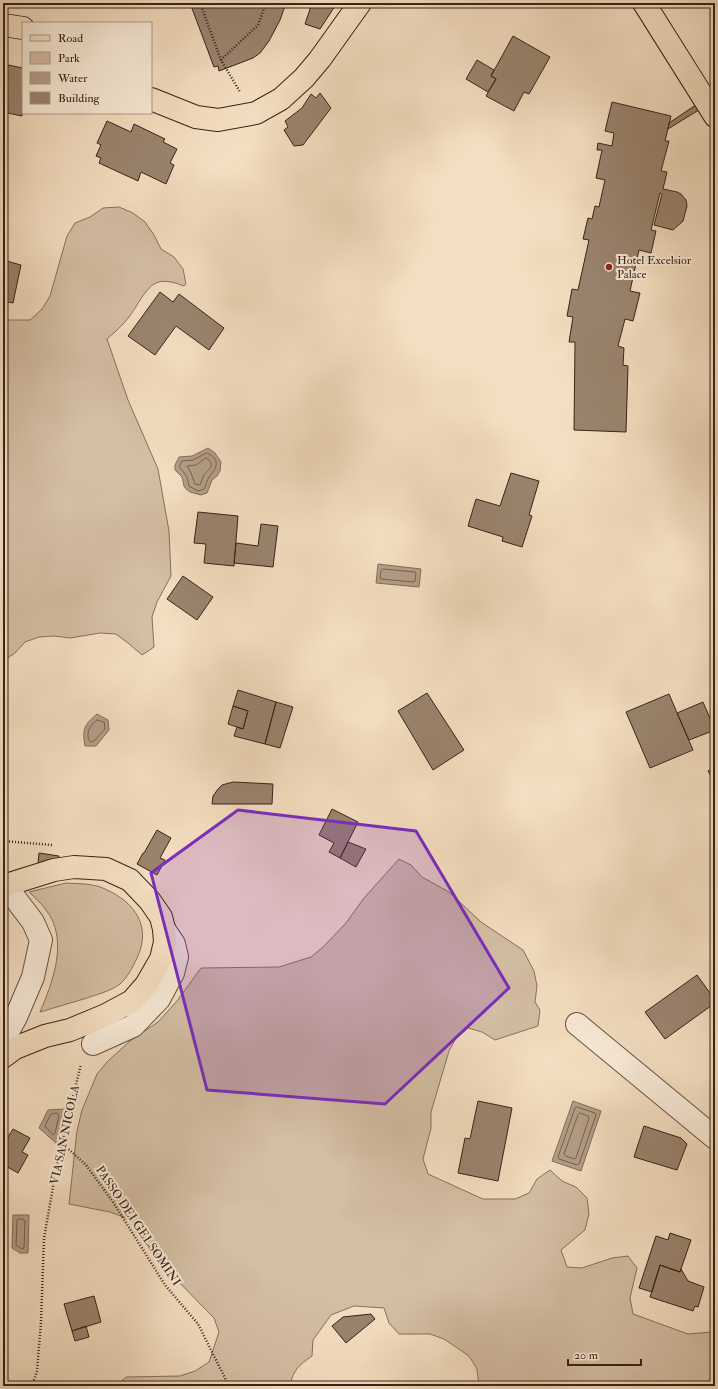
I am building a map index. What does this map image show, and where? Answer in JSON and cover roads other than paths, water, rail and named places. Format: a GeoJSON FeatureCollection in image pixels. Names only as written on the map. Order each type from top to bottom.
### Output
{"type":"FeatureCollection","features":[{"type":"Feature","properties":{"kind":"main road"},"geometry":{"type":"LineString","coordinates":[[152,99],[196,117],[218,120],[256,113],[281,99],[304,78],[320,59],[360,3]]}},
{"type":"Feature","properties":{"kind":"main road"},"geometry":{"type":"LineString","coordinates":[[644,3],[715,116]]}},
{"type":"Feature","properties":{"kind":"main road"},"geometry":{"type":"LineString","coordinates":[[3,25],[22,28]]}},
{"type":"Feature","properties":{"kind":"main road"},"geometry":{"type":"LineString","coordinates":[[3,1057],[15,1048],[45,1036],[70,1030],[106,1015],[132,1001],[146,985],[160,959],[165,942],[164,929],[160,917],[150,901],[130,880],[106,869],[74,867],[54,870],[4,886]]}},
{"type":"Feature","properties":{"kind":"street"},"geometry":{"type":"LineString","coordinates":[[3,1041],[16,1017],[33,977],[41,940],[33,922],[4,886]]}},
{"type":"Feature","properties":{"kind":"street"},"geometry":{"type":"LineString","coordinates":[[93,1044],[133,1026],[159,999],[173,973],[177,956],[174,944],[164,929]]}},
{"type":"Feature","properties":{"kind":"street"},"geometry":{"type":"LineString","coordinates":[[577,1024],[715,1138]]}},
{"type":"Feature","properties":{"kind":"water"},"geometry":{"type":"Polygon","coordinates":[[[208,448],[215,453],[221,462],[220,471],[212,480],[207,493],[201,495],[190,492],[184,486],[182,477],[175,470],[175,465],[179,457],[192,456],[208,448]]]}},
{"type":"Feature","properties":{"kind":"water"},"geometry":{"type":"Polygon","coordinates":[[[378,564],[421,569],[419,587],[376,583],[378,564]]]}},
{"type":"Feature","properties":{"kind":"water"},"geometry":{"type":"Polygon","coordinates":[[[97,714],[108,720],[109,730],[96,746],[85,746],[85,728],[89,721],[97,714]]]}},
{"type":"Feature","properties":{"kind":"water"},"geometry":{"type":"Polygon","coordinates":[[[573,1101],[601,1111],[581,1171],[552,1161],[573,1101]]]}},
{"type":"Feature","properties":{"kind":"water"},"geometry":{"type":"Polygon","coordinates":[[[65,1109],[57,1144],[39,1128],[48,1110],[65,1109]]]}},
{"type":"Feature","properties":{"kind":"water"},"geometry":{"type":"Polygon","coordinates":[[[13,1215],[29,1215],[28,1253],[20,1253],[12,1248],[13,1215]]]}},
{"type":"Feature","properties":{"kind":"place","name":"Hotel Excelsior Palace"},"geometry":{"type":"Point","coordinates":[609,267]}}]}
